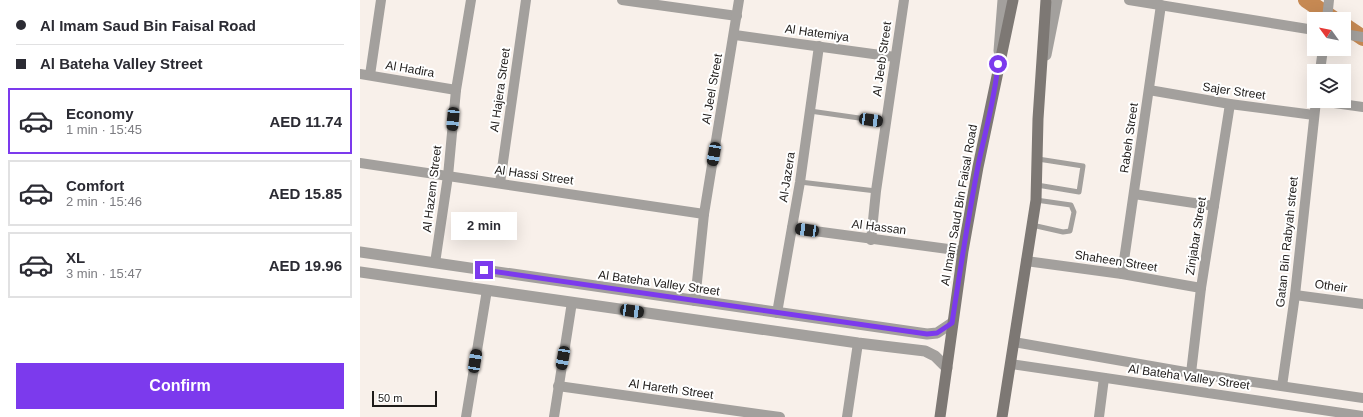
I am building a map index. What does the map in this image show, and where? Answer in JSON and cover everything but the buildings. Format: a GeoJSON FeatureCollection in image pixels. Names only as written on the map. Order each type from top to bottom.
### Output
{"type":"FeatureCollection","features":[{"type":"Feature","properties":{"kind":"main road","name":"Al Imam Saud Bin Faisal Road"},"geometry":{"type":"LineString","coordinates":[[940,417],[963,251],[978,167],[1013,0]]}},
{"type":"Feature","properties":{"kind":"main road"},"geometry":{"type":"LineString","coordinates":[[1002,417],[1036,200],[1038,119],[1043,68],[1046,0]]}},
{"type":"Feature","properties":{"kind":"street"},"geometry":{"type":"LineString","coordinates":[[365,75],[380,0]]}},
{"type":"Feature","properties":{"kind":"street","name":"Al Hazem Street"},"geometry":{"type":"LineString","coordinates":[[435,263],[448,176],[456,90],[471,0]]}},
{"type":"Feature","properties":{"kind":"street","name":"Al Hajera Street"},"geometry":{"type":"LineString","coordinates":[[500,183],[526,0]]}},
{"type":"Feature","properties":{"kind":"street"},"geometry":{"type":"LineString","coordinates":[[622,0],[737,16]]}},
{"type":"Feature","properties":{"kind":"street","name":"Al Jeel Street"},"geometry":{"type":"LineString","coordinates":[[695,301],[704,214],[735,35],[739,0]]}},
{"type":"Feature","properties":{"kind":"street","name":"Al Jeeb Street"},"geometry":{"type":"LineString","coordinates":[[870,240],[904,0]]}},
{"type":"Feature","properties":{"kind":"street"},"geometry":{"type":"LineString","coordinates":[[996,79],[1003,0]]}},
{"type":"Feature","properties":{"kind":"street"},"geometry":{"type":"LineString","coordinates":[[1043,68],[1057,0]]}},
{"type":"Feature","properties":{"kind":"street"},"geometry":{"type":"LineString","coordinates":[[1129,0],[1307,29]]}},
{"type":"Feature","properties":{"kind":"street"},"geometry":{"type":"LineString","coordinates":[[1328,12],[1329,0]]}},
{"type":"Feature","properties":{"kind":"street","name":"Rabeh Street"},"geometry":{"type":"LineString","coordinates":[[1122,274],[1161,5]]}},
{"type":"Feature","properties":{"kind":"street","name":"Al Hatemiya"},"geometry":{"type":"LineString","coordinates":[[735,35],[895,57]]}},
{"type":"Feature","properties":{"kind":"street"},"geometry":{"type":"LineString","coordinates":[[1351,35],[1363,37]]}},
{"type":"Feature","properties":{"kind":"street","name":"Al-Jazera"},"geometry":{"type":"LineString","coordinates":[[778,313],[800,182],[819,46]]}},
{"type":"Feature","properties":{"kind":"street","name":"Al Hadira"},"geometry":{"type":"LineString","coordinates":[[365,75],[456,90]]}},
{"type":"Feature","properties":{"kind":"street","name":"Sajer Street"},"geometry":{"type":"LineString","coordinates":[[1149,90],[1230,104],[1314,115]]}},
{"type":"Feature","properties":{"kind":"street","name":"Zinjabar Street"},"geometry":{"type":"LineString","coordinates":[[1191,373],[1201,288],[1230,104]]}},
{"type":"Feature","properties":{"kind":"street"},"geometry":{"type":"LineString","coordinates":[[1351,105],[1363,107]]}},
{"type":"Feature","properties":{"kind":"street","name":"Gatan Bin Rabyah street"},"geometry":{"type":"LineString","coordinates":[[1282,386],[1295,295],[1315,108]]}},
{"type":"Feature","properties":{"kind":"street","name":"Al Hassi Street"},"geometry":{"type":"LineString","coordinates":[[360,163],[704,214]]}},
{"type":"Feature","properties":{"kind":"street"},"geometry":{"type":"LineString","coordinates":[[1134,194],[1214,206]]}},
{"type":"Feature","properties":{"kind":"street","name":"Al Hassan"},"geometry":{"type":"LineString","coordinates":[[792,228],[870,240],[963,251]]}},
{"type":"Feature","properties":{"kind":"street","name":"Al Bateha Valley Street"},"geometry":{"type":"LineString","coordinates":[[360,252],[927,334],[937,333],[952,323]]}},
{"type":"Feature","properties":{"kind":"street","name":"Shaheen Street"},"geometry":{"type":"LineString","coordinates":[[1026,261],[1122,274],[1201,288]]}},
{"type":"Feature","properties":{"kind":"street"},"geometry":{"type":"LineString","coordinates":[[466,417],[484,290],[484,270]]}},
{"type":"Feature","properties":{"kind":"street"},"geometry":{"type":"LineString","coordinates":[[360,272],[858,343],[925,351],[935,356],[947,368]]}},
{"type":"Feature","properties":{"kind":"street","name":"Otheir"},"geometry":{"type":"LineString","coordinates":[[1295,295],[1363,304]]}},
{"type":"Feature","properties":{"kind":"street"},"geometry":{"type":"LineString","coordinates":[[554,417],[572,302]]}},
{"type":"Feature","properties":{"kind":"street","name":"Al Bateha Valley Street"},"geometry":{"type":"LineString","coordinates":[[1014,342],[1191,373],[1363,398]]}},
{"type":"Feature","properties":{"kind":"street"},"geometry":{"type":"LineString","coordinates":[[847,417],[858,343]]}},
{"type":"Feature","properties":{"kind":"street","name":"Al Bateha Valley Street"},"geometry":{"type":"LineString","coordinates":[[1011,364],[1363,416]]}},
{"type":"Feature","properties":{"kind":"street"},"geometry":{"type":"LineString","coordinates":[[1100,417],[1104,378]]}},
{"type":"Feature","properties":{"kind":"street","name":"Al Hareth Street"},"geometry":{"type":"LineString","coordinates":[[558,386],[780,417]]}},
{"type":"Feature","properties":{"kind":"lane"},"geometry":{"type":"LineString","coordinates":[[810,111],[887,122]]}},
{"type":"Feature","properties":{"kind":"lane"},"geometry":{"type":"LineString","coordinates":[[1037,185],[1079,192],[1083,166],[1038,159]]}},
{"type":"Feature","properties":{"kind":"lane"},"geometry":{"type":"LineString","coordinates":[[800,182],[876,191]]}},
{"type":"Feature","properties":{"kind":"lane"},"geometry":{"type":"LineString","coordinates":[[1032,224],[1063,232],[1070,231],[1074,212],[1071,206],[1036,200]]}},
{"type":"Feature","properties":{"kind":"waterway"},"geometry":{"type":"LineString","coordinates":[[1306,0],[1324,12]]}},
{"type":"Feature","properties":{"kind":"waterway"},"geometry":{"type":"LineString","coordinates":[[1351,30],[1363,38]]}},
{"type":"Feature","properties":{"kind":"route"},"geometry":{"type":"LineString","coordinates":[[484,270],[927,334],[937,333],[952,323],[963,251],[998,64]]}}]}
